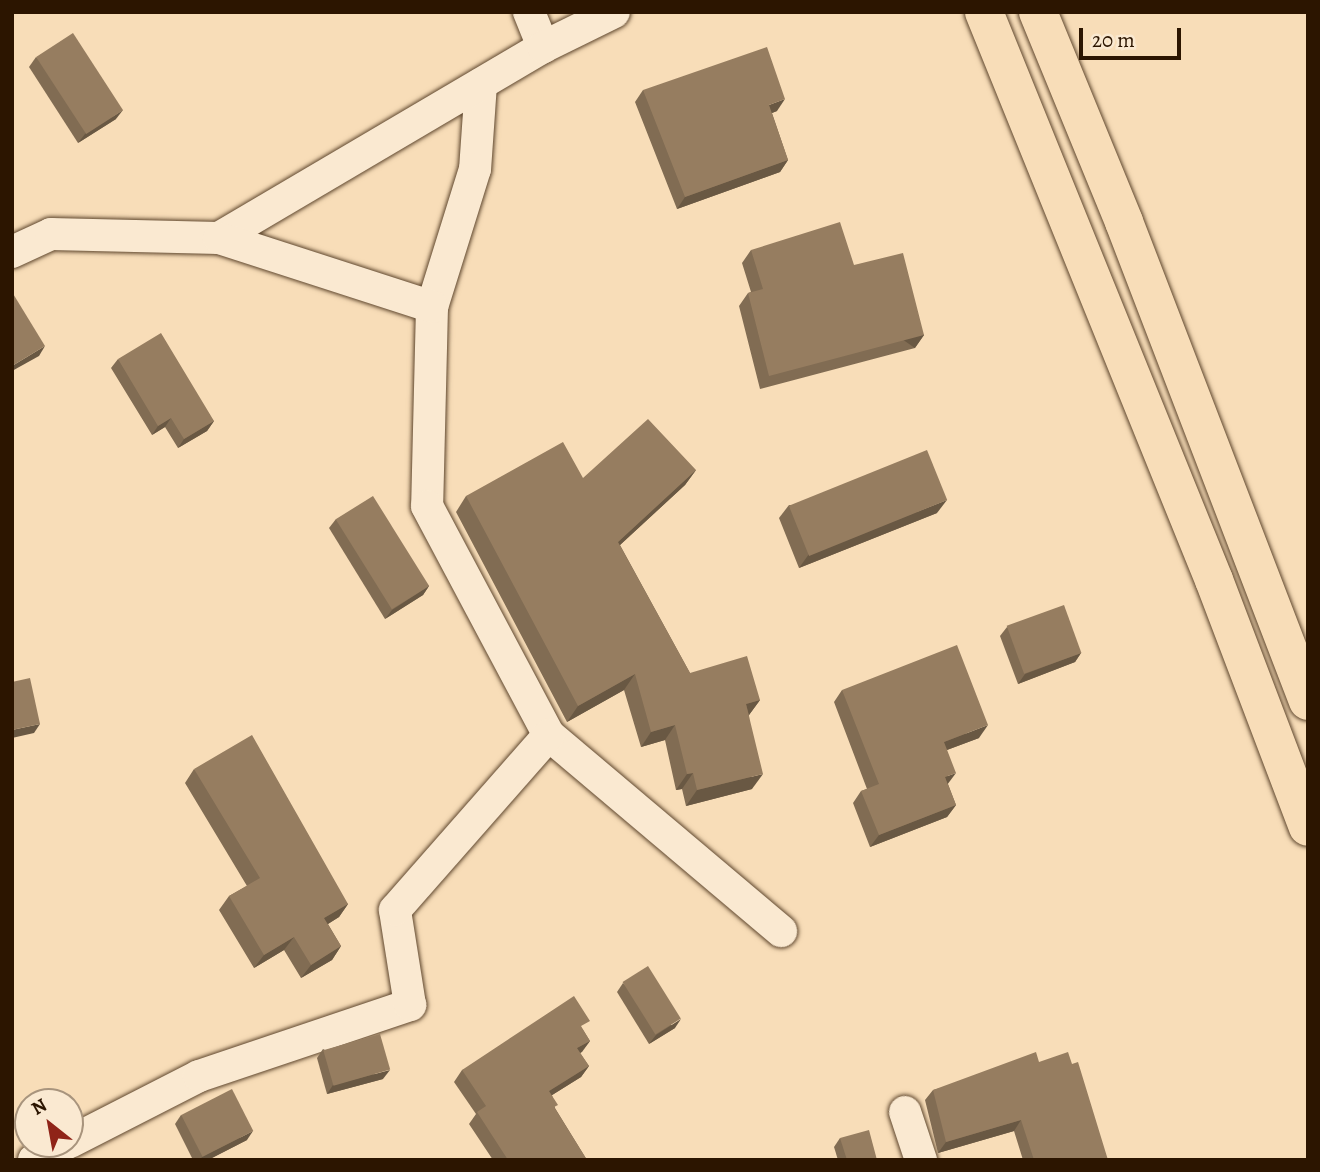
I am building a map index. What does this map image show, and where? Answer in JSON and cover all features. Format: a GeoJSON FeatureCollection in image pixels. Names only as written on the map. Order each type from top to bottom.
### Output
{"type":"FeatureCollection","features":[{"type":"Feature","properties":{"kind":"main road"},"geometry":{"type":"LineString","coordinates":[[984,12],[1214,579],[1308,827]]}},
{"type":"Feature","properties":{"kind":"main road"},"geometry":{"type":"LineString","coordinates":[[1038,12],[1124,222],[1308,701]]}},
{"type":"Feature","properties":{"kind":"street"},"geometry":{"type":"LineString","coordinates":[[528,12],[543,47]]}},
{"type":"Feature","properties":{"kind":"street"},"geometry":{"type":"LineString","coordinates":[[219,238],[543,47],[614,12]]}},
{"type":"Feature","properties":{"kind":"street"},"geometry":{"type":"LineString","coordinates":[[481,84],[475,169],[432,306],[427,506],[549,735],[781,931]]}},
{"type":"Feature","properties":{"kind":"street"},"geometry":{"type":"LineString","coordinates":[[12,252],[51,234],[219,238],[432,306]]}},
{"type":"Feature","properties":{"kind":"street"},"geometry":{"type":"LineString","coordinates":[[84,1135],[200,1076],[410,1005],[395,910],[549,735]]}},
{"type":"Feature","properties":{"kind":"street"},"geometry":{"type":"LineString","coordinates":[[905,1112],[921,1160]]}},
{"type":"Feature","properties":{"kind":"building"},"geometry":{"type":"Polygon","coordinates":[[[73,33],[123,110],[86,134],[36,57],[73,33]]]}},
{"type":"Feature","properties":{"kind":"building"},"geometry":{"type":"Polygon","coordinates":[[[767,47],[785,99],[769,105],[788,160],[685,197],[643,90],[767,47]]]}},
{"type":"Feature","properties":{"kind":"building"},"geometry":{"type":"Polygon","coordinates":[[[840,222],[854,265],[903,253],[924,335],[769,376],[748,293],[763,289],[751,250],[840,222]]]}},
{"type":"Feature","properties":{"kind":"building"},"geometry":{"type":"Polygon","coordinates":[[[12,292],[45,346],[12,366],[12,292]]]}},
{"type":"Feature","properties":{"kind":"building"},"geometry":{"type":"Polygon","coordinates":[[[161,333],[214,421],[184,439],[171,418],[158,426],[118,359],[161,333]]]}},
{"type":"Feature","properties":{"kind":"building"},"geometry":{"type":"Polygon","coordinates":[[[648,419],[696,470],[618,542],[690,673],[747,656],[760,700],[746,704],[763,774],[697,790],[693,773],[687,774],[675,725],[651,732],[635,674],[578,706],[466,496],[563,442],[583,478],[648,419]]]}},
{"type":"Feature","properties":{"kind":"building"},"geometry":{"type":"Polygon","coordinates":[[[927,450],[947,500],[809,556],[789,506],[927,450]]]}},
{"type":"Feature","properties":{"kind":"building"},"geometry":{"type":"Polygon","coordinates":[[[373,496],[429,586],[392,609],[336,519],[373,496]]]}},
{"type":"Feature","properties":{"kind":"building"},"geometry":{"type":"Polygon","coordinates":[[[1064,605],[1081,653],[1024,674],[1007,626],[1064,605]]]}},
{"type":"Feature","properties":{"kind":"building"},"geometry":{"type":"Polygon","coordinates":[[[957,645],[988,725],[944,742],[956,773],[945,777],[956,805],[879,835],[861,791],[879,784],[842,690],[957,645]]]}},
{"type":"Feature","properties":{"kind":"building"},"geometry":{"type":"Polygon","coordinates":[[[30,678],[40,724],[12,730],[12,682],[30,678]]]}},
{"type":"Feature","properties":{"kind":"building"},"geometry":{"type":"Polygon","coordinates":[[[252,735],[348,904],[324,918],[341,946],[311,965],[294,937],[264,955],[229,896],[260,878],[194,769],[252,735]]]}},
{"type":"Feature","properties":{"kind":"building"},"geometry":{"type":"Polygon","coordinates":[[[648,966],[681,1019],[655,1034],[623,982],[648,966]]]}},
{"type":"Feature","properties":{"kind":"building"},"geometry":{"type":"Polygon","coordinates":[[[574,996],[590,1021],[581,1026],[590,1041],[577,1048],[589,1066],[549,1091],[558,1105],[554,1107],[587,1160],[508,1160],[477,1112],[486,1106],[462,1070],[574,996]]]}},
{"type":"Feature","properties":{"kind":"building"},"geometry":{"type":"Polygon","coordinates":[[[380,1034],[390,1070],[333,1086],[323,1050],[380,1034]]]}},
{"type":"Feature","properties":{"kind":"building"},"geometry":{"type":"Polygon","coordinates":[[[1036,1052],[1039,1062],[1068,1052],[1072,1064],[1078,1062],[1108,1160],[1034,1160],[1021,1120],[946,1142],[933,1090],[1036,1052]]]}},
{"type":"Feature","properties":{"kind":"building"},"geometry":{"type":"Polygon","coordinates":[[[232,1089],[253,1131],[203,1157],[181,1115],[232,1089]]]}},
{"type":"Feature","properties":{"kind":"building"},"geometry":{"type":"Polygon","coordinates":[[[869,1130],[877,1160],[847,1160],[840,1138],[869,1130]]]}}]}
